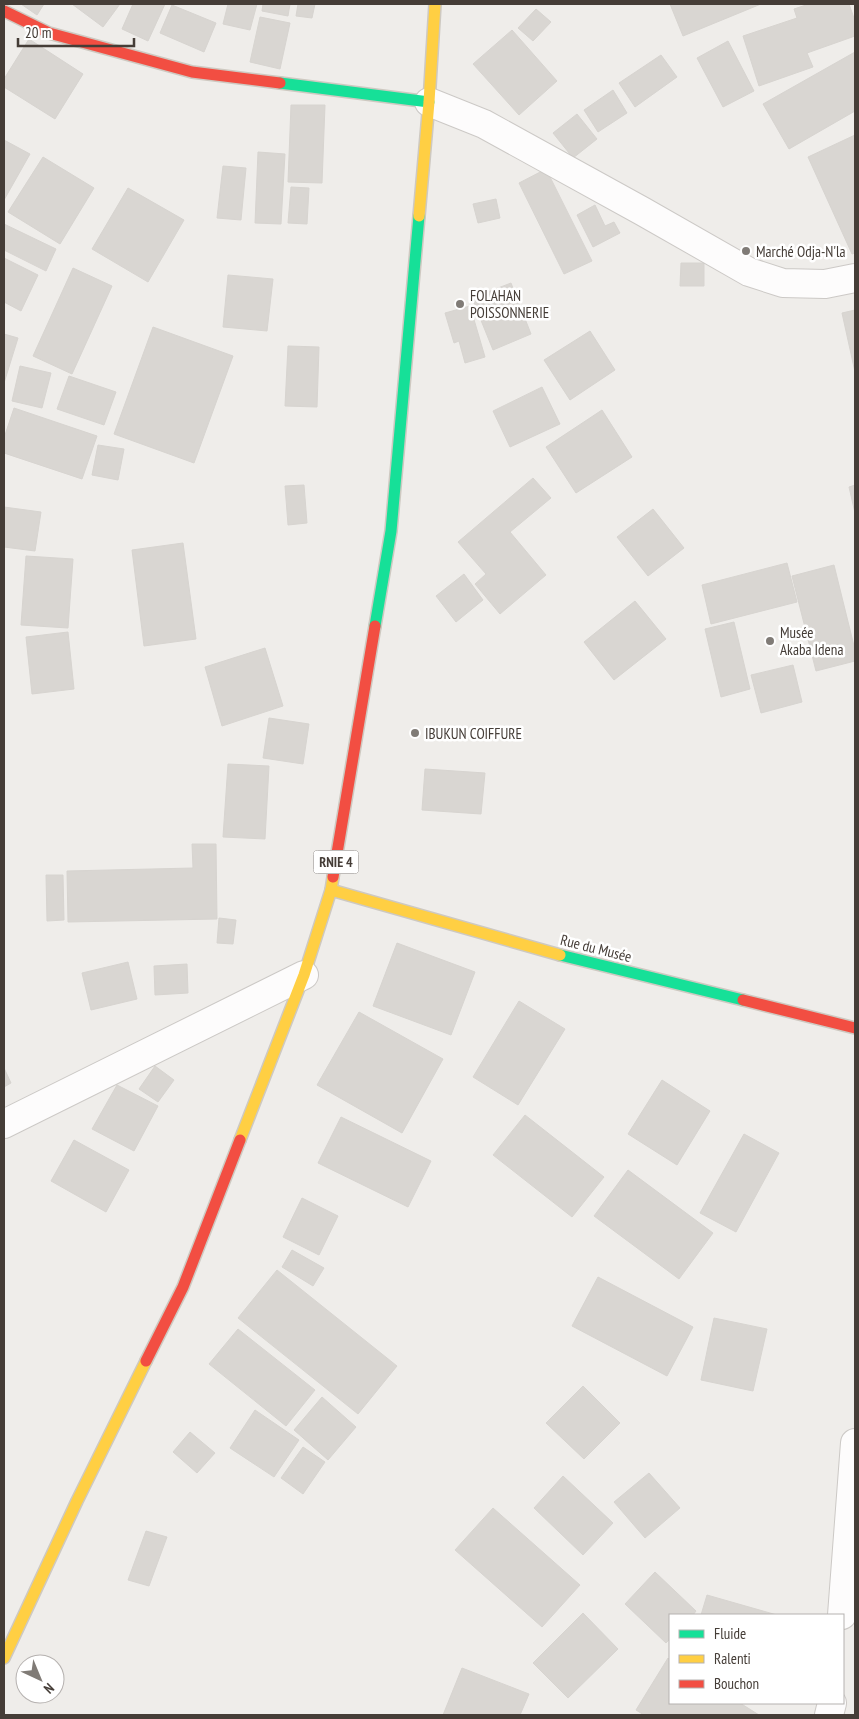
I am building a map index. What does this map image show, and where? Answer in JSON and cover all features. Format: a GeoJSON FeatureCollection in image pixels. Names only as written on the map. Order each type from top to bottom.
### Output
{"type":"FeatureCollection","features":[{"type":"Feature","properties":{"kind":"main road","name":"RNIE 4"},"geometry":{"type":"LineString","coordinates":[[4,1658],[77,1501],[183,1287],[304,975],[331,890],[391,531],[429,102],[434,4]]}},
{"type":"Feature","properties":{"kind":"main road"},"geometry":{"type":"LineString","coordinates":[[4,11],[49,33],[192,72],[429,102]]}},
{"type":"Feature","properties":{"kind":"main road","name":"Rue du Musée"},"geometry":{"type":"LineString","coordinates":[[331,890],[548,952],[855,1028]]}},
{"type":"Feature","properties":{"kind":"street"},"geometry":{"type":"LineString","coordinates":[[429,102],[484,124],[750,272],[783,284],[825,284],[855,278]]}},
{"type":"Feature","properties":{"kind":"street"},"geometry":{"type":"LineString","coordinates":[[4,1124],[304,975]]}},
{"type":"Feature","properties":{"kind":"street"},"geometry":{"type":"LineString","coordinates":[[842,1614],[855,1443]]}},
{"type":"Feature","properties":{"kind":"building"},"geometry":{"type":"Polygon","coordinates":[[[21,4],[44,4],[37,15],[21,4]]]}},
{"type":"Feature","properties":{"kind":"building"},"geometry":{"type":"Polygon","coordinates":[[[72,4],[120,4],[103,27],[72,4]]]}},
{"type":"Feature","properties":{"kind":"building"},"geometry":{"type":"Polygon","coordinates":[[[133,4],[165,4],[148,41],[122,29],[133,4]]]}},
{"type":"Feature","properties":{"kind":"building"},"geometry":{"type":"Polygon","coordinates":[[[228,4],[257,4],[250,30],[223,24],[228,4]]]}},
{"type":"Feature","properties":{"kind":"building"},"geometry":{"type":"Polygon","coordinates":[[[263,4],[290,4],[288,16],[262,11],[263,4]]]}},
{"type":"Feature","properties":{"kind":"building"},"geometry":{"type":"Polygon","coordinates":[[[298,4],[315,4],[312,18],[296,16],[298,4]]]}},
{"type":"Feature","properties":{"kind":"building"},"geometry":{"type":"Polygon","coordinates":[[[670,4],[761,4],[683,36],[670,4]]]}},
{"type":"Feature","properties":{"kind":"building"},"geometry":{"type":"Polygon","coordinates":[[[809,4],[849,4],[855,21],[855,36],[807,53],[813,67],[759,86],[743,36],[797,18],[794,9],[809,4]]]}},
{"type":"Feature","properties":{"kind":"building"},"geometry":{"type":"Polygon","coordinates":[[[172,5],[216,23],[204,52],[160,33],[172,5]]]}},
{"type":"Feature","properties":{"kind":"building"},"geometry":{"type":"Polygon","coordinates":[[[536,9],[551,22],[533,41],[518,28],[536,9]]]}},
{"type":"Feature","properties":{"kind":"building"},"geometry":{"type":"Polygon","coordinates":[[[260,17],[290,23],[280,69],[250,62],[260,17]]]}},
{"type":"Feature","properties":{"kind":"building"},"geometry":{"type":"Polygon","coordinates":[[[512,30],[557,81],[519,115],[473,64],[512,30]]]}},
{"type":"Feature","properties":{"kind":"building"},"geometry":{"type":"Polygon","coordinates":[[[29,39],[83,74],[55,119],[4,87],[4,79],[29,39]]]}},
{"type":"Feature","properties":{"kind":"building"},"geometry":{"type":"Polygon","coordinates":[[[728,41],[754,91],[723,107],[697,58],[728,41]]]}},
{"type":"Feature","properties":{"kind":"building"},"geometry":{"type":"Polygon","coordinates":[[[855,52],[855,111],[789,149],[763,104],[855,52]]]}},
{"type":"Feature","properties":{"kind":"building"},"geometry":{"type":"Polygon","coordinates":[[[661,55],[677,77],[635,107],[619,83],[661,55]]]}},
{"type":"Feature","properties":{"kind":"building"},"geometry":{"type":"Polygon","coordinates":[[[613,90],[627,113],[598,132],[584,110],[613,90]]]}},
{"type":"Feature","properties":{"kind":"building"},"geometry":{"type":"Polygon","coordinates":[[[291,105],[325,105],[322,183],[288,182],[291,105]]]}},
{"type":"Feature","properties":{"kind":"building"},"geometry":{"type":"Polygon","coordinates":[[[577,114],[597,139],[573,158],[553,133],[577,114]]]}},
{"type":"Feature","properties":{"kind":"building"},"geometry":{"type":"Polygon","coordinates":[[[855,135],[855,253],[852,254],[808,157],[855,135]]]}},
{"type":"Feature","properties":{"kind":"building"},"geometry":{"type":"Polygon","coordinates":[[[4,140],[30,154],[4,200],[4,140]]]}},
{"type":"Feature","properties":{"kind":"building"},"geometry":{"type":"Polygon","coordinates":[[[258,152],[285,154],[281,224],[255,223],[258,152]]]}},
{"type":"Feature","properties":{"kind":"building"},"geometry":{"type":"Polygon","coordinates":[[[43,157],[94,188],[60,244],[8,212],[43,157]]]}},
{"type":"Feature","properties":{"kind":"building"},"geometry":{"type":"Polygon","coordinates":[[[223,166],[246,168],[241,220],[217,218],[223,166]]]}},
{"type":"Feature","properties":{"kind":"building"},"geometry":{"type":"Polygon","coordinates":[[[546,169],[592,261],[564,274],[519,183],[546,169]]]}},
{"type":"Feature","properties":{"kind":"building"},"geometry":{"type":"Polygon","coordinates":[[[291,187],[309,188],[307,224],[288,223],[291,187]]]}},
{"type":"Feature","properties":{"kind":"building"},"geometry":{"type":"Polygon","coordinates":[[[128,188],[184,220],[148,282],[92,249],[128,188]]]}},
{"type":"Feature","properties":{"kind":"building"},"geometry":{"type":"Polygon","coordinates":[[[496,199],[500,218],[478,223],[473,204],[496,199]]]}},
{"type":"Feature","properties":{"kind":"building"},"geometry":{"type":"Polygon","coordinates":[[[595,205],[605,226],[614,222],[620,233],[593,247],[577,215],[595,205]]]}},
{"type":"Feature","properties":{"kind":"building"},"geometry":{"type":"Polygon","coordinates":[[[4,224],[56,249],[46,271],[4,250],[4,224]]]}},
{"type":"Feature","properties":{"kind":"building"},"geometry":{"type":"Polygon","coordinates":[[[4,258],[38,275],[21,311],[4,302],[4,258]]]}},
{"type":"Feature","properties":{"kind":"building"},"geometry":{"type":"Polygon","coordinates":[[[681,263],[704,263],[704,286],[680,286],[681,263]]]}},
{"type":"Feature","properties":{"kind":"building"},"geometry":{"type":"Polygon","coordinates":[[[73,268],[112,286],[72,374],[33,356],[73,268]]]}},
{"type":"Feature","properties":{"kind":"building"},"geometry":{"type":"Polygon","coordinates":[[[228,275],[273,279],[267,331],[223,327],[228,275]]]}},
{"type":"Feature","properties":{"kind":"building"},"geometry":{"type":"Polygon","coordinates":[[[511,283],[531,334],[493,350],[472,298],[511,283]]]}},
{"type":"Feature","properties":{"kind":"building"},"geometry":{"type":"Polygon","coordinates":[[[470,306],[485,357],[465,363],[459,341],[454,343],[445,313],[470,306]]]}},
{"type":"Feature","properties":{"kind":"building"},"geometry":{"type":"Polygon","coordinates":[[[855,310],[855,372],[842,313],[855,310]]]}},
{"type":"Feature","properties":{"kind":"building"},"geometry":{"type":"Polygon","coordinates":[[[153,327],[233,356],[194,463],[114,434],[153,327]]]}},
{"type":"Feature","properties":{"kind":"building"},"geometry":{"type":"Polygon","coordinates":[[[590,331],[615,370],[570,400],[544,360],[590,331]]]}},
{"type":"Feature","properties":{"kind":"building"},"geometry":{"type":"Polygon","coordinates":[[[4,334],[18,338],[4,383],[4,334]]]}},
{"type":"Feature","properties":{"kind":"building"},"geometry":{"type":"Polygon","coordinates":[[[288,346],[319,347],[317,407],[285,406],[288,346]]]}},
{"type":"Feature","properties":{"kind":"building"},"geometry":{"type":"Polygon","coordinates":[[[20,366],[51,373],[42,408],[12,401],[20,366]]]}},
{"type":"Feature","properties":{"kind":"building"},"geometry":{"type":"Polygon","coordinates":[[[69,376],[116,392],[104,425],[57,409],[69,376]]]}},
{"type":"Feature","properties":{"kind":"building"},"geometry":{"type":"Polygon","coordinates":[[[542,387],[560,424],[510,447],[493,411],[542,387]]]}},
{"type":"Feature","properties":{"kind":"building"},"geometry":{"type":"Polygon","coordinates":[[[14,408],[97,436],[82,479],[4,453],[4,438],[14,408]]]}},
{"type":"Feature","properties":{"kind":"building"},"geometry":{"type":"Polygon","coordinates":[[[602,410],[632,457],[576,493],[546,447],[602,410]]]}},
{"type":"Feature","properties":{"kind":"building"},"geometry":{"type":"Polygon","coordinates":[[[98,445],[124,449],[118,480],[92,475],[98,445]]]}},
{"type":"Feature","properties":{"kind":"building"},"geometry":{"type":"Polygon","coordinates":[[[533,478],[551,498],[510,532],[546,575],[500,614],[475,584],[486,574],[458,542],[533,478]]]}},
{"type":"Feature","properties":{"kind":"building"},"geometry":{"type":"Polygon","coordinates":[[[304,485],[307,523],[288,525],[285,486],[304,485]]]}},
{"type":"Feature","properties":{"kind":"building"},"geometry":{"type":"Polygon","coordinates":[[[855,485],[855,513],[849,487],[855,485]]]}},
{"type":"Feature","properties":{"kind":"building"},"geometry":{"type":"Polygon","coordinates":[[[4,507],[41,512],[35,551],[4,547],[4,507]]]}},
{"type":"Feature","properties":{"kind":"building"},"geometry":{"type":"Polygon","coordinates":[[[653,509],[684,548],[648,576],[617,537],[653,509]]]}},
{"type":"Feature","properties":{"kind":"building"},"geometry":{"type":"Polygon","coordinates":[[[183,543],[196,639],[144,646],[132,550],[183,543]]]}},
{"type":"Feature","properties":{"kind":"building"},"geometry":{"type":"Polygon","coordinates":[[[26,556],[73,559],[68,628],[21,625],[26,556]]]}},
{"type":"Feature","properties":{"kind":"building"},"geometry":{"type":"Polygon","coordinates":[[[787,563],[797,602],[711,624],[702,585],[787,563]]]}},
{"type":"Feature","properties":{"kind":"building"},"geometry":{"type":"Polygon","coordinates":[[[834,565],[855,650],[855,661],[816,671],[792,576],[834,565]]]}},
{"type":"Feature","properties":{"kind":"building"},"geometry":{"type":"Polygon","coordinates":[[[464,574],[483,600],[456,622],[436,596],[464,574]]]}},
{"type":"Feature","properties":{"kind":"building"},"geometry":{"type":"Polygon","coordinates":[[[635,601],[666,639],[614,680],[584,642],[635,601]]]}},
{"type":"Feature","properties":{"kind":"building"},"geometry":{"type":"Polygon","coordinates":[[[734,622],[750,689],[721,697],[705,629],[734,622]]]}},
{"type":"Feature","properties":{"kind":"building"},"geometry":{"type":"Polygon","coordinates":[[[68,632],[74,689],[32,694],[26,637],[68,632]]]}},
{"type":"Feature","properties":{"kind":"building"},"geometry":{"type":"Polygon","coordinates":[[[265,648],[283,706],[222,726],[205,667],[265,648]]]}},
{"type":"Feature","properties":{"kind":"building"},"geometry":{"type":"Polygon","coordinates":[[[793,665],[802,702],[761,713],[751,675],[793,665]]]}},
{"type":"Feature","properties":{"kind":"building"},"geometry":{"type":"Polygon","coordinates":[[[269,718],[309,724],[303,764],[263,758],[269,718]]]}},
{"type":"Feature","properties":{"kind":"building"},"geometry":{"type":"Polygon","coordinates":[[[228,764],[269,766],[265,839],[223,837],[228,764]]]}},
{"type":"Feature","properties":{"kind":"building"},"geometry":{"type":"Polygon","coordinates":[[[425,769],[485,773],[481,814],[422,810],[425,769]]]}},
{"type":"Feature","properties":{"kind":"building"},"geometry":{"type":"Polygon","coordinates":[[[192,844],[216,844],[217,919],[68,922],[67,871],[193,868],[192,844]]]}},
{"type":"Feature","properties":{"kind":"building"},"geometry":{"type":"Polygon","coordinates":[[[46,875],[63,875],[64,920],[47,921],[46,875]]]}},
{"type":"Feature","properties":{"kind":"building"},"geometry":{"type":"Polygon","coordinates":[[[219,918],[236,920],[233,944],[217,943],[219,918]]]}},
{"type":"Feature","properties":{"kind":"building"},"geometry":{"type":"Polygon","coordinates":[[[397,943],[475,972],[451,1035],[373,1006],[397,943]]]}},
{"type":"Feature","properties":{"kind":"building"},"geometry":{"type":"Polygon","coordinates":[[[128,962],[137,999],[91,1010],[82,973],[128,962]]]}},
{"type":"Feature","properties":{"kind":"building"},"geometry":{"type":"Polygon","coordinates":[[[187,964],[188,993],[155,995],[154,966],[187,964]]]}},
{"type":"Feature","properties":{"kind":"building"},"geometry":{"type":"Polygon","coordinates":[[[519,1001],[565,1029],[518,1105],[473,1077],[519,1001]]]}},
{"type":"Feature","properties":{"kind":"building"},"geometry":{"type":"Polygon","coordinates":[[[359,1012],[443,1059],[402,1133],[317,1085],[359,1012]]]}},
{"type":"Feature","properties":{"kind":"building"},"geometry":{"type":"Polygon","coordinates":[[[155,1066],[174,1080],[158,1102],[139,1089],[155,1066]]]}},
{"type":"Feature","properties":{"kind":"building"},"geometry":{"type":"Polygon","coordinates":[[[4,1068],[11,1083],[4,1087],[4,1068]]]}},
{"type":"Feature","properties":{"kind":"building"},"geometry":{"type":"Polygon","coordinates":[[[662,1080],[710,1111],[677,1165],[628,1134],[662,1080]]]}},
{"type":"Feature","properties":{"kind":"building"},"geometry":{"type":"Polygon","coordinates":[[[117,1085],[158,1106],[134,1151],[92,1129],[117,1085]]]}},
{"type":"Feature","properties":{"kind":"building"},"geometry":{"type":"Polygon","coordinates":[[[525,1115],[604,1177],[572,1217],[493,1155],[525,1115]]]}},
{"type":"Feature","properties":{"kind":"building"},"geometry":{"type":"Polygon","coordinates":[[[341,1117],[431,1161],[408,1207],[318,1163],[341,1117]]]}},
{"type":"Feature","properties":{"kind":"building"},"geometry":{"type":"Polygon","coordinates":[[[744,1134],[779,1153],[736,1232],[700,1213],[744,1134]]]}},
{"type":"Feature","properties":{"kind":"building"},"geometry":{"type":"Polygon","coordinates":[[[74,1140],[129,1170],[106,1212],[51,1181],[74,1140]]]}},
{"type":"Feature","properties":{"kind":"building"},"geometry":{"type":"Polygon","coordinates":[[[628,1170],[713,1233],[679,1279],[594,1216],[628,1170]]]}},
{"type":"Feature","properties":{"kind":"building"},"geometry":{"type":"Polygon","coordinates":[[[302,1198],[338,1216],[319,1255],[283,1237],[302,1198]]]}},
{"type":"Feature","properties":{"kind":"building"},"geometry":{"type":"Polygon","coordinates":[[[292,1250],[324,1268],[313,1286],[282,1267],[292,1250]]]}},
{"type":"Feature","properties":{"kind":"building"},"geometry":{"type":"Polygon","coordinates":[[[277,1270],[397,1366],[358,1414],[238,1318],[277,1270]]]}},
{"type":"Feature","properties":{"kind":"building"},"geometry":{"type":"Polygon","coordinates":[[[598,1277],[693,1327],[667,1376],[572,1326],[598,1277]]]}},
{"type":"Feature","properties":{"kind":"building"},"geometry":{"type":"Polygon","coordinates":[[[714,1318],[767,1329],[753,1391],[701,1380],[714,1318]]]}},
{"type":"Feature","properties":{"kind":"building"},"geometry":{"type":"Polygon","coordinates":[[[238,1329],[315,1390],[286,1426],[209,1364],[238,1329]]]}},
{"type":"Feature","properties":{"kind":"building"},"geometry":{"type":"Polygon","coordinates":[[[583,1386],[620,1423],[584,1459],[546,1423],[583,1386]]]}},
{"type":"Feature","properties":{"kind":"building"},"geometry":{"type":"Polygon","coordinates":[[[322,1397],[356,1427],[328,1460],[294,1430],[322,1397]]]}},
{"type":"Feature","properties":{"kind":"building"},"geometry":{"type":"Polygon","coordinates":[[[255,1410],[299,1440],[274,1477],[230,1448],[255,1410]]]}},
{"type":"Feature","properties":{"kind":"building"},"geometry":{"type":"Polygon","coordinates":[[[190,1432],[215,1453],[197,1473],[173,1452],[190,1432]]]}},
{"type":"Feature","properties":{"kind":"building"},"geometry":{"type":"Polygon","coordinates":[[[303,1447],[325,1462],[303,1494],[281,1478],[303,1447]]]}},
{"type":"Feature","properties":{"kind":"building"},"geometry":{"type":"Polygon","coordinates":[[[649,1473],[680,1508],[645,1538],[614,1502],[649,1473]]]}},
{"type":"Feature","properties":{"kind":"building"},"geometry":{"type":"Polygon","coordinates":[[[563,1476],[613,1523],[583,1555],[534,1508],[563,1476]]]}},
{"type":"Feature","properties":{"kind":"building"},"geometry":{"type":"Polygon","coordinates":[[[493,1508],[580,1585],[542,1627],[455,1550],[493,1508]]]}},
{"type":"Feature","properties":{"kind":"building"},"geometry":{"type":"Polygon","coordinates":[[[146,1531],[167,1537],[149,1586],[128,1580],[146,1531]]]}},
{"type":"Feature","properties":{"kind":"building"},"geometry":{"type":"Polygon","coordinates":[[[655,1572],[696,1611],[694,1614],[669,1614],[669,1640],[666,1643],[625,1604],[655,1572]]]}},
{"type":"Feature","properties":{"kind":"building"},"geometry":{"type":"Polygon","coordinates":[[[707,1595],[774,1614],[701,1614],[707,1595]]]}},
{"type":"Feature","properties":{"kind":"building"},"geometry":{"type":"Polygon","coordinates":[[[583,1613],[618,1649],[568,1698],[533,1663],[583,1613]]]}},
{"type":"Feature","properties":{"kind":"building"},"geometry":{"type":"Polygon","coordinates":[[[668,1658],[669,1704],[742,1704],[759,1715],[644,1715],[636,1710],[668,1658]]]}},
{"type":"Feature","properties":{"kind":"building"},"geometry":{"type":"Polygon","coordinates":[[[462,1668],[529,1694],[520,1715],[443,1715],[462,1668]]]}},
{"type":"Feature","properties":{"kind":"traffic: fast"},"geometry":{"type":"LineString","coordinates":[[280,83],[429,102]]}},
{"type":"Feature","properties":{"kind":"traffic: fast"},"geometry":{"type":"LineString","coordinates":[[375,626],[391,531],[419,216]]}},
{"type":"Feature","properties":{"kind":"traffic: fast"},"geometry":{"type":"LineString","coordinates":[[560,955],[743,1000]]}},
{"type":"Feature","properties":{"kind":"traffic: slow"},"geometry":{"type":"LineString","coordinates":[[419,216],[435,4]]}},
{"type":"Feature","properties":{"kind":"traffic: slow"},"geometry":{"type":"LineString","coordinates":[[240,1140],[304,975],[331,890],[333,877]]}},
{"type":"Feature","properties":{"kind":"traffic: slow"},"geometry":{"type":"LineString","coordinates":[[331,890],[560,955]]}},
{"type":"Feature","properties":{"kind":"traffic: slow"},"geometry":{"type":"LineString","coordinates":[[4,1658],[77,1501],[146,1361]]}},
{"type":"Feature","properties":{"kind":"traffic: jam"},"geometry":{"type":"LineString","coordinates":[[4,11],[49,33],[192,72],[280,83]]}},
{"type":"Feature","properties":{"kind":"traffic: jam"},"geometry":{"type":"LineString","coordinates":[[333,877],[375,626]]}},
{"type":"Feature","properties":{"kind":"traffic: jam"},"geometry":{"type":"LineString","coordinates":[[743,1000],[855,1028]]}},
{"type":"Feature","properties":{"kind":"traffic: jam"},"geometry":{"type":"LineString","coordinates":[[146,1361],[183,1287],[240,1140]]}},
{"type":"Feature","properties":{"kind":"place","name":"Marché Odja-N'la"},"geometry":{"type":"Point","coordinates":[746,251]}},
{"type":"Feature","properties":{"kind":"place","name":"FOLAHAN POISSONNERIE"},"geometry":{"type":"Point","coordinates":[460,304]}},
{"type":"Feature","properties":{"kind":"place","name":"Musée Akaba Idena"},"geometry":{"type":"Point","coordinates":[770,641]}},
{"type":"Feature","properties":{"kind":"place","name":"IBUKUN COIFFURE"},"geometry":{"type":"Point","coordinates":[415,733]}}]}
